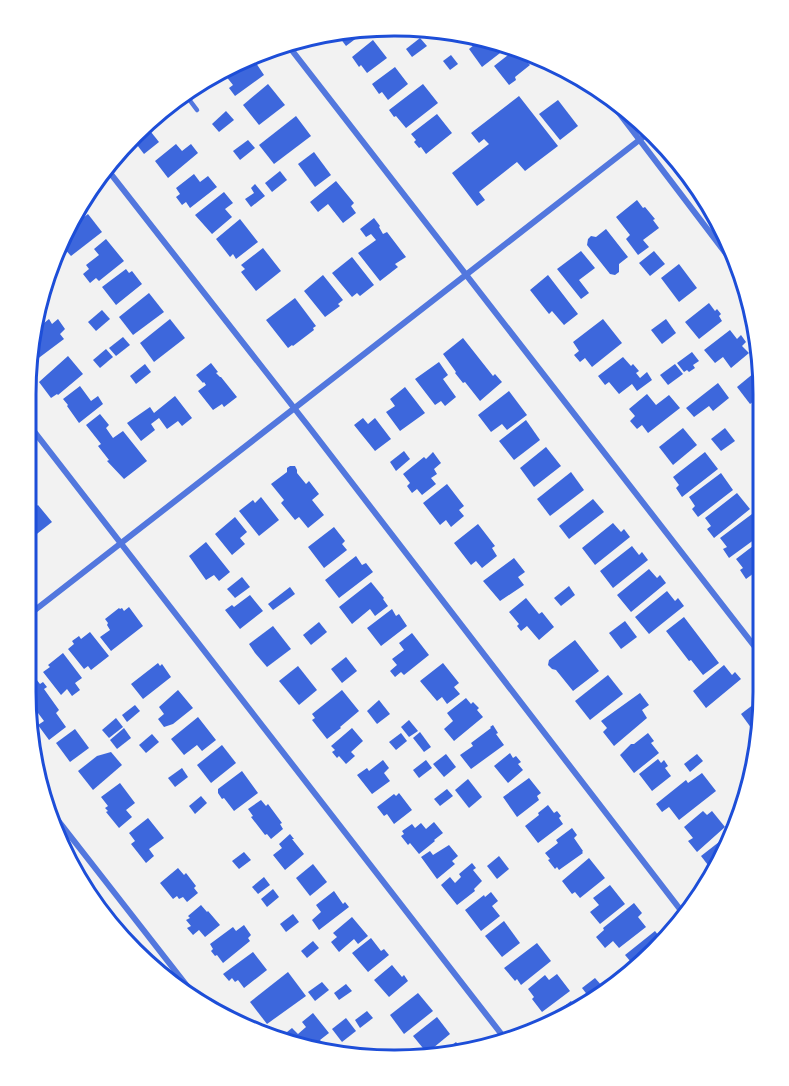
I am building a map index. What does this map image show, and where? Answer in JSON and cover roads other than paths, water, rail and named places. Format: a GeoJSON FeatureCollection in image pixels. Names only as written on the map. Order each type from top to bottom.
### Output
{"type":"FeatureCollection","features":[{"type":"Feature","properties":{"kind":"street"},"geometry":{"type":"LineString","coordinates":[[292,51],[753,644]]}},
{"type":"Feature","properties":{"kind":"street"},"geometry":{"type":"LineString","coordinates":[[624,119],[722,248]]}},
{"type":"Feature","properties":{"kind":"street"},"geometry":{"type":"LineString","coordinates":[[36,609],[644,137]]}},
{"type":"Feature","properties":{"kind":"street"},"geometry":{"type":"LineString","coordinates":[[111,174],[680,909]]}},
{"type":"Feature","properties":{"kind":"street"},"geometry":{"type":"LineString","coordinates":[[36,434],[501,1034]]}},
{"type":"Feature","properties":{"kind":"street"},"geometry":{"type":"LineString","coordinates":[[62,827],[184,982]]}},
{"type":"Feature","properties":{"kind":"lane"},"geometry":{"type":"LineString","coordinates":[[190,100],[197,110]]}}]}
